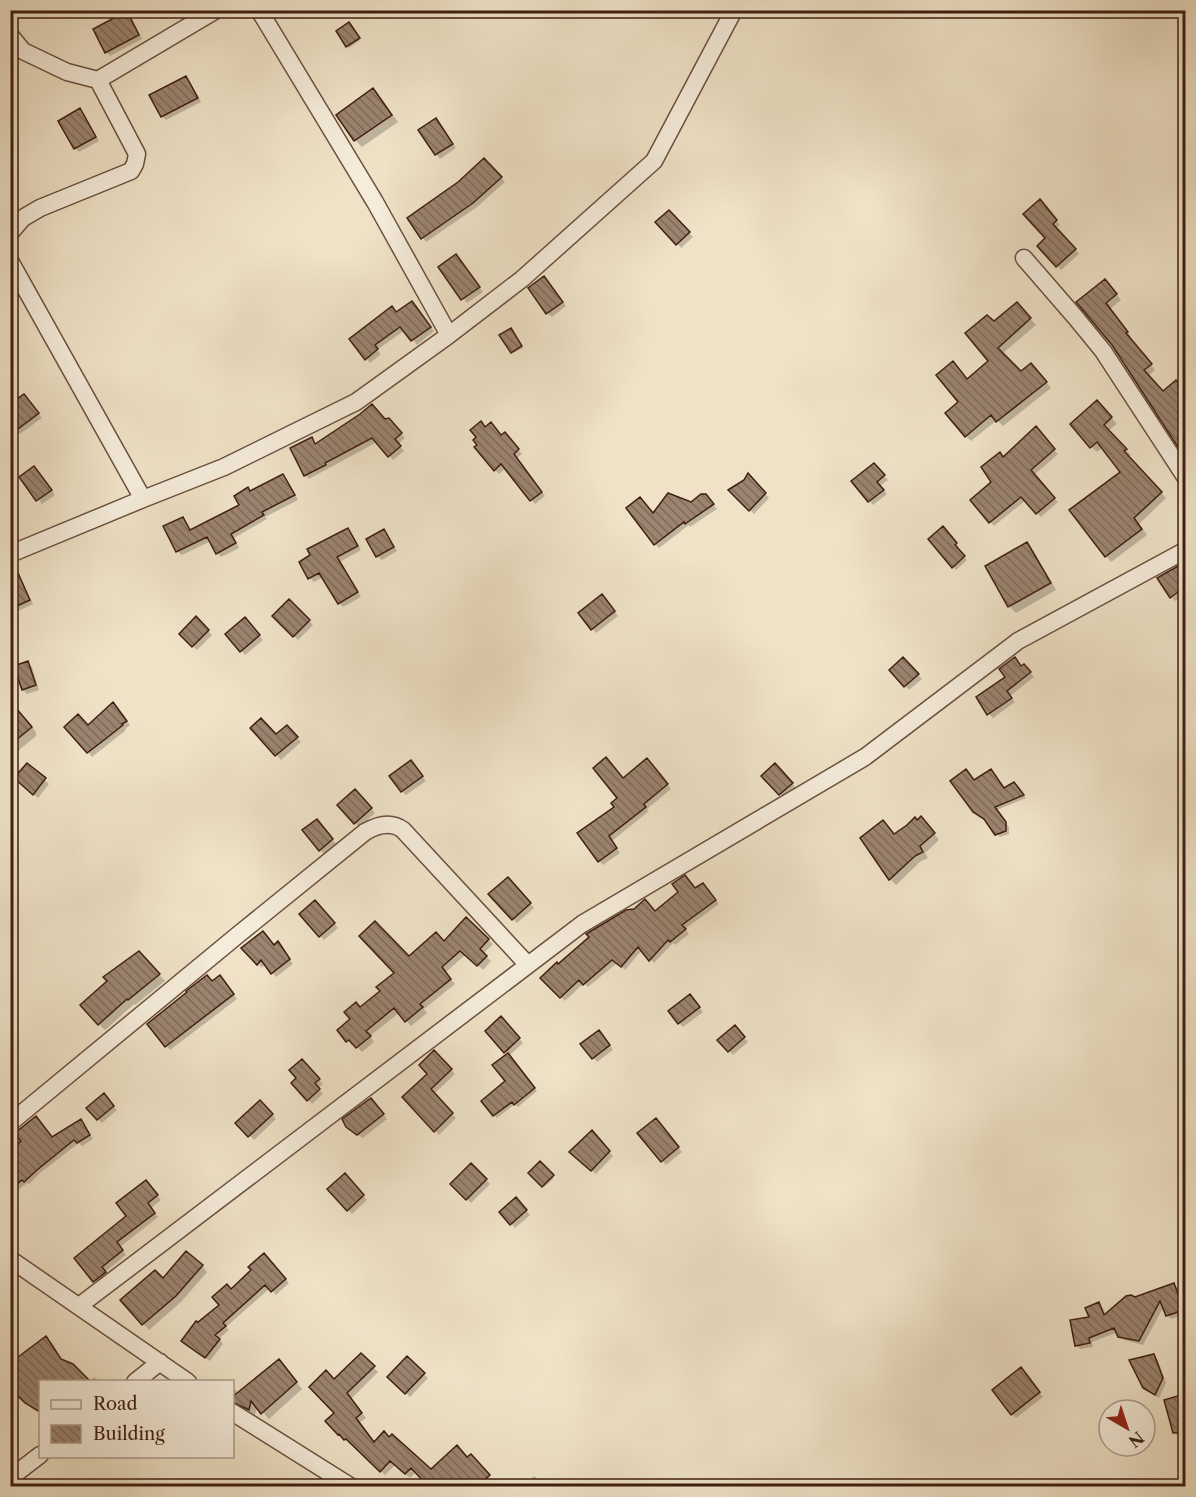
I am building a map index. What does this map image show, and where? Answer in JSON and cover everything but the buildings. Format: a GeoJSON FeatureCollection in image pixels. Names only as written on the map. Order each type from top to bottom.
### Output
{"type":"FeatureCollection","features":[{"type":"Feature","properties":{"kind":"street"},"geometry":{"type":"LineString","coordinates":[[10,35],[23,51],[67,72],[98,80],[216,10]]}},
{"type":"Feature","properties":{"kind":"street"},"geometry":{"type":"LineString","coordinates":[[259,10],[375,202],[450,335]]}},
{"type":"Feature","properties":{"kind":"street"},"geometry":{"type":"LineString","coordinates":[[10,554],[224,467],[356,402],[450,335],[522,279],[654,161],[734,10]]}},
{"type":"Feature","properties":{"kind":"street"},"geometry":{"type":"LineString","coordinates":[[10,233],[23,218],[40,208],[130,171],[135,164],[137,154],[98,80]]}},
{"type":"Feature","properties":{"kind":"street"},"geometry":{"type":"LineString","coordinates":[[1024,258],[1103,351],[1185,478]]}},
{"type":"Feature","properties":{"kind":"street"},"geometry":{"type":"LineString","coordinates":[[10,261],[143,499]]}},
{"type":"Feature","properties":{"kind":"street"},"geometry":{"type":"LineString","coordinates":[[79,1306],[582,924],[865,757],[1018,641],[1185,550]]}},
{"type":"Feature","properties":{"kind":"street"},"geometry":{"type":"LineString","coordinates":[[10,1123],[239,933],[365,832],[381,825],[389,824],[403,830],[528,965]]}},
{"type":"Feature","properties":{"kind":"street"},"geometry":{"type":"LineString","coordinates":[[10,1259],[185,1380]]}},
{"type":"Feature","properties":{"kind":"street"},"geometry":{"type":"LineString","coordinates":[[138,1380],[160,1362]]}},
{"type":"Feature","properties":{"kind":"street"},"geometry":{"type":"LineString","coordinates":[[234,1413],[350,1486]]}},
{"type":"Feature","properties":{"kind":"street"},"geometry":{"type":"LineString","coordinates":[[10,1478],[39,1456]]}}]}
